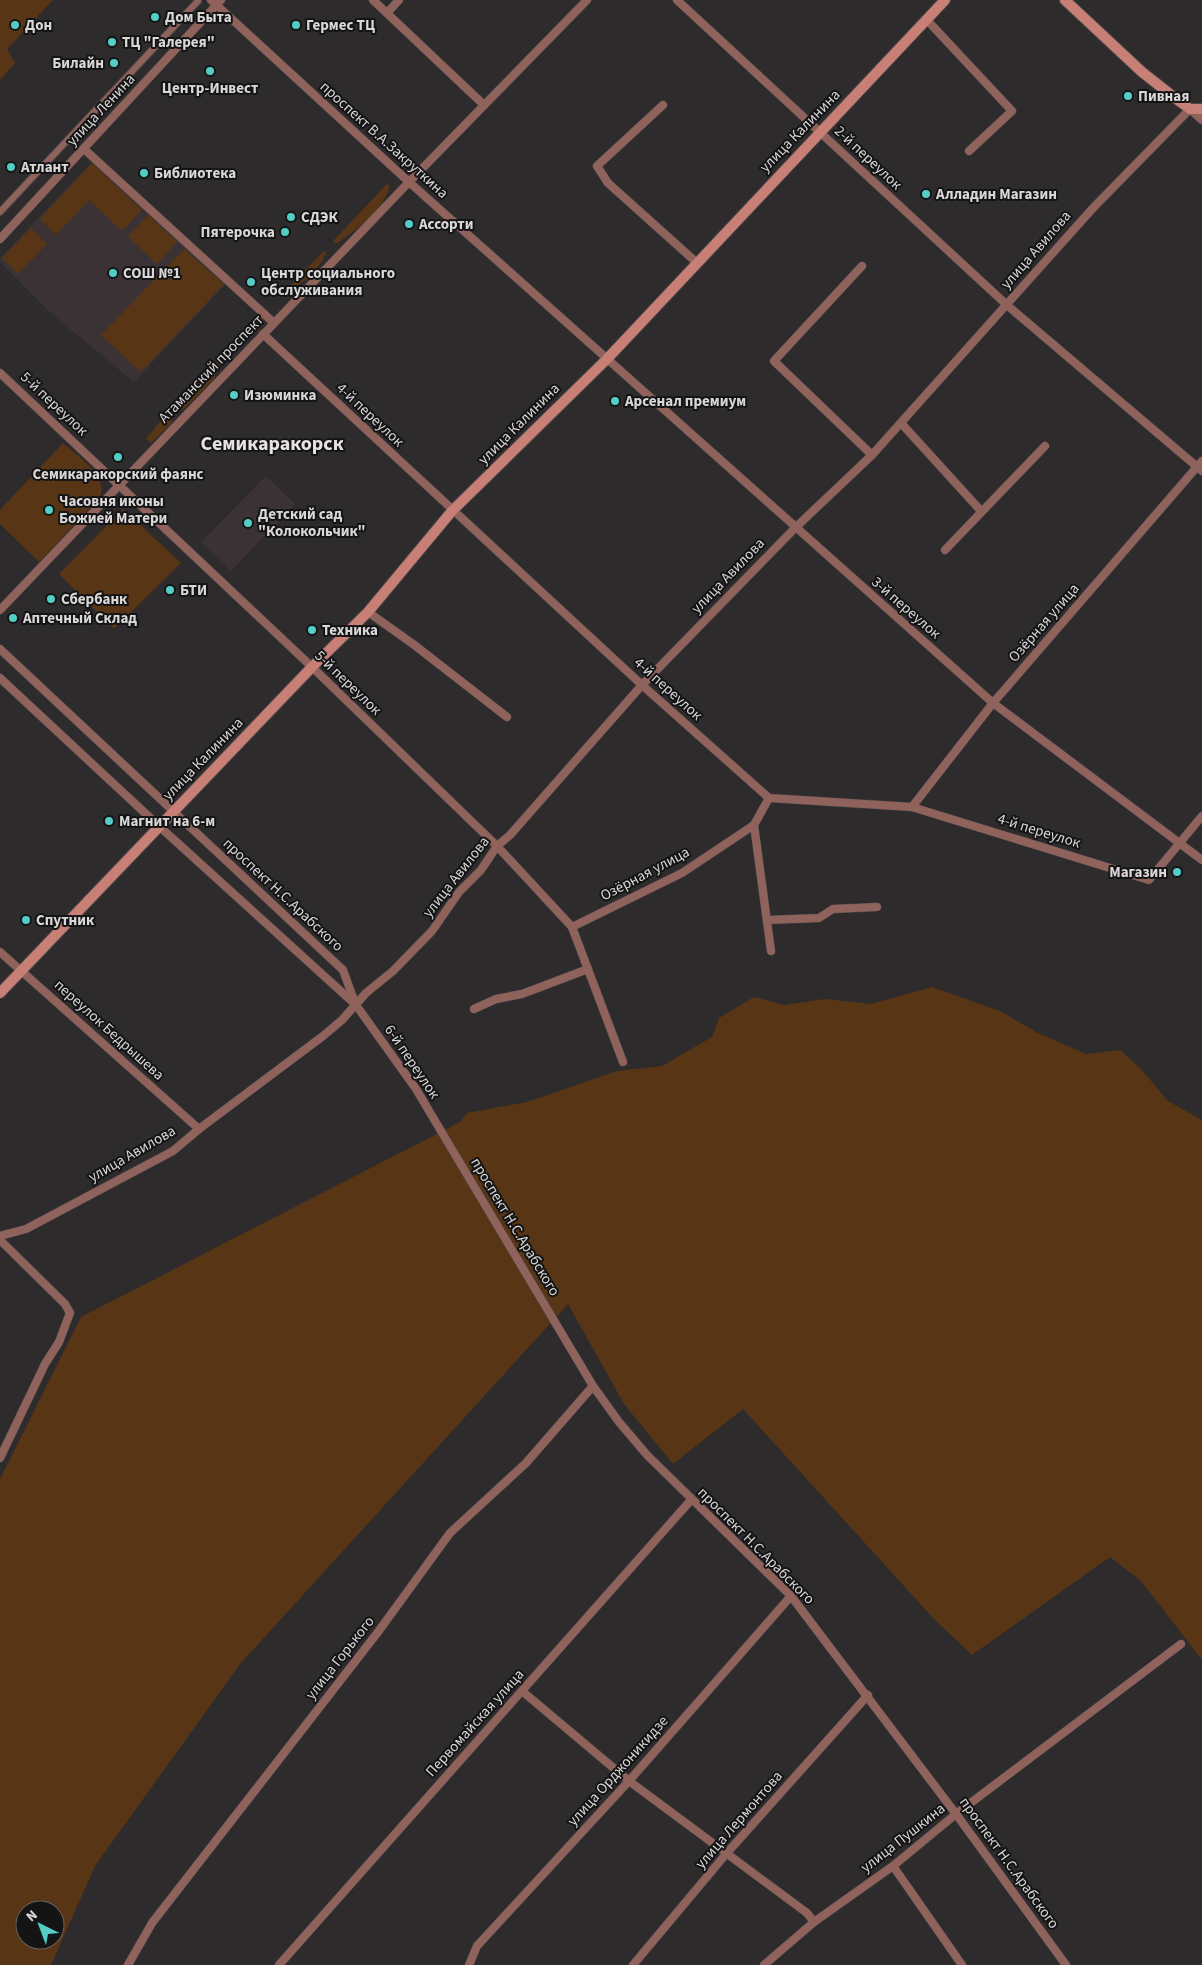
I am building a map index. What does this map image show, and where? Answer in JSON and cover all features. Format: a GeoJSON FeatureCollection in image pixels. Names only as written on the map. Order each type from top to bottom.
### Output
{"type":"FeatureCollection","features":[{"type":"Feature","properties":{"kind":"main road","name":"улица Калинина"},"geometry":{"type":"LineString","coordinates":[[0,994],[312,667],[368,612],[452,511],[607,358],[945,0]]}},
{"type":"Feature","properties":{"kind":"main road"},"geometry":{"type":"LineString","coordinates":[[1065,0],[1142,72],[1190,109],[1202,109]]}},
{"type":"Feature","properties":{"kind":"street"},"geometry":{"type":"LineString","coordinates":[[373,0],[484,105]]}},
{"type":"Feature","properties":{"kind":"street"},"geometry":{"type":"LineString","coordinates":[[387,13],[399,0]]}},
{"type":"Feature","properties":{"kind":"street","name":"Атаманский проспект"},"geometry":{"type":"LineString","coordinates":[[0,610],[409,182],[587,0]]}},
{"type":"Feature","properties":{"kind":"street","name":"2-й переулок"},"geometry":{"type":"LineString","coordinates":[[677,0],[1008,306],[1200,466]]}},
{"type":"Feature","properties":{"kind":"street"},"geometry":{"type":"LineString","coordinates":[[0,212],[198,1]]}},
{"type":"Feature","properties":{"kind":"street","name":"улица Ленина"},"geometry":{"type":"LineString","coordinates":[[0,239],[216,2]]}},
{"type":"Feature","properties":{"kind":"street","name":"проспект В.А.Закруткина"},"geometry":{"type":"LineString","coordinates":[[216,2],[409,182],[607,358]]}},
{"type":"Feature","properties":{"kind":"street"},"geometry":{"type":"LineString","coordinates":[[926,19],[1012,111],[969,151]]}},
{"type":"Feature","properties":{"kind":"street"},"geometry":{"type":"LineString","coordinates":[[663,105],[597,166],[608,183],[696,262]]}},
{"type":"Feature","properties":{"kind":"street"},"geometry":{"type":"LineString","coordinates":[[1190,109],[1202,120]]}},
{"type":"Feature","properties":{"kind":"street","name":"улица Авилова"},"geometry":{"type":"LineString","coordinates":[[0,1236],[26,1229],[132,1175],[172,1152],[198,1129],[323,1036],[366,993],[394,971],[432,931],[459,892],[481,870],[497,846],[510,835],[642,685],[795,528],[872,455],[920,399],[1008,306],[1093,208],[1190,109]]}},
{"type":"Feature","properties":{"kind":"street"},"geometry":{"type":"LineString","coordinates":[[84,149],[274,323]]}},
{"type":"Feature","properties":{"kind":"street"},"geometry":{"type":"LineString","coordinates":[[862,266],[774,361],[872,455]]}},
{"type":"Feature","properties":{"kind":"street","name":"4-й переулок"},"geometry":{"type":"LineString","coordinates":[[263,334],[452,511],[769,798],[912,807],[1148,880],[1177,843]]}},
{"type":"Feature","properties":{"kind":"street","name":"3-й переулок"},"geometry":{"type":"LineString","coordinates":[[607,358],[993,703],[1202,860]]}},
{"type":"Feature","properties":{"kind":"street","name":"5-й переулок"},"geometry":{"type":"LineString","coordinates":[[0,373],[312,667],[497,846],[572,927],[623,1062]]}},
{"type":"Feature","properties":{"kind":"street"},"geometry":{"type":"LineString","coordinates":[[901,423],[981,512]]}},
{"type":"Feature","properties":{"kind":"street"},"geometry":{"type":"LineString","coordinates":[[945,550],[1044,446]]}},
{"type":"Feature","properties":{"kind":"street","name":"Озёрная улица"},"geometry":{"type":"LineString","coordinates":[[912,807],[993,703],[1200,466]]}},
{"type":"Feature","properties":{"kind":"street"},"geometry":{"type":"LineString","coordinates":[[368,612],[413,644],[507,717]]}},
{"type":"Feature","properties":{"kind":"street","name":"проспект Н.С.Арабского"},"geometry":{"type":"LineString","coordinates":[[0,649],[343,970],[356,1005]]}},
{"type":"Feature","properties":{"kind":"street","name":"проспект Н.С.Арабского"},"geometry":{"type":"LineString","coordinates":[[0,678],[356,1005]]}},
{"type":"Feature","properties":{"kind":"street"},"geometry":{"type":"LineString","coordinates":[[769,798],[754,825],[771,951]]}},
{"type":"Feature","properties":{"kind":"street"},"geometry":{"type":"LineString","coordinates":[[1177,843],[1202,816]]}},
{"type":"Feature","properties":{"kind":"street","name":"Озёрная улица"},"geometry":{"type":"LineString","coordinates":[[572,927],[682,873],[754,825]]}},
{"type":"Feature","properties":{"kind":"street"},"geometry":{"type":"LineString","coordinates":[[767,920],[819,918],[833,909],[877,907]]}},
{"type":"Feature","properties":{"kind":"street","name":"переулок Бедрышева"},"geometry":{"type":"LineString","coordinates":[[0,952],[198,1129]]}},
{"type":"Feature","properties":{"kind":"street"},"geometry":{"type":"LineString","coordinates":[[474,1009],[496,999],[522,994],[588,969]]}},
{"type":"Feature","properties":{"kind":"street","name":"6-й переулок"},"geometry":{"type":"LineString","coordinates":[[356,1005],[416,1089],[444,1135]]}},
{"type":"Feature","properties":{"kind":"street","name":"проспект Н.С.Арабского"},"geometry":{"type":"LineString","coordinates":[[444,1135],[593,1386],[619,1422],[691,1500],[791,1596],[956,1814],[1066,1965]]}},
{"type":"Feature","properties":{"kind":"street"},"geometry":{"type":"LineString","coordinates":[[0,1240],[65,1304],[70,1314],[0,1458]]}},
{"type":"Feature","properties":{"kind":"street","name":"улица Горького"},"geometry":{"type":"LineString","coordinates":[[128,1965],[152,1923],[378,1632],[450,1533],[526,1463],[593,1386]]}},
{"type":"Feature","properties":{"kind":"street","name":"Первомайская улица"},"geometry":{"type":"LineString","coordinates":[[279,1965],[691,1500]]}},
{"type":"Feature","properties":{"kind":"street","name":"улица Орджоникидзе"},"geometry":{"type":"LineString","coordinates":[[469,1965],[477,1946],[629,1781],[791,1596]]}},
{"type":"Feature","properties":{"kind":"street","name":"улица Пушкина"},"geometry":{"type":"LineString","coordinates":[[764,1965],[814,1922],[893,1866],[956,1814],[1181,1644]]}},
{"type":"Feature","properties":{"kind":"street"},"geometry":{"type":"LineString","coordinates":[[522,1691],[629,1781],[808,1913],[814,1922]]}},
{"type":"Feature","properties":{"kind":"street","name":"улица Лермонтова"},"geometry":{"type":"LineString","coordinates":[[634,1965],[726,1854],[868,1696]]}},
{"type":"Feature","properties":{"kind":"street"},"geometry":{"type":"LineString","coordinates":[[893,1866],[962,1965]]}},
{"type":"Feature","properties":{"kind":"shaded area","name":"Дон"},"geometry":{"type":"Polygon","coordinates":[[[0,0],[53,0],[7,49],[15,63],[0,80],[0,0]]]}},
{"type":"Feature","properties":{"kind":"shaded area","name":"СОШ №1"},"geometry":{"type":"Polygon","coordinates":[[[92,162],[226,284],[134,382],[53,315],[0,262],[0,258],[92,162]]]}},
{"type":"Feature","properties":{"kind":"shaded area"},"geometry":{"type":"Polygon","coordinates":[[[92,163],[142,210],[122,231],[89,200],[56,235],[40,219],[92,163]]]}},
{"type":"Feature","properties":{"kind":"shaded area"},"geometry":{"type":"Polygon","coordinates":[[[387,184],[390,186],[375,212],[336,244],[333,241],[387,184]]]}},
{"type":"Feature","properties":{"kind":"shaded area"},"geometry":{"type":"Polygon","coordinates":[[[148,215],[177,242],[157,264],[128,237],[148,215]]]}},
{"type":"Feature","properties":{"kind":"shaded area"},"geometry":{"type":"Polygon","coordinates":[[[31,228],[47,244],[18,274],[2,258],[31,228]]]}},
{"type":"Feature","properties":{"kind":"shaded area"},"geometry":{"type":"Polygon","coordinates":[[[184,249],[224,284],[141,372],[101,335],[184,249]]]}},
{"type":"Feature","properties":{"kind":"shaded area"},"geometry":{"type":"Polygon","coordinates":[[[324,251],[326,253],[323,259],[312,274],[302,283],[291,289],[289,287],[324,251]]]}},
{"type":"Feature","properties":{"kind":"shaded area"},"geometry":{"type":"Polygon","coordinates":[[[261,314],[264,317],[260,329],[241,340],[228,353],[224,352],[261,314]]]}},
{"type":"Feature","properties":{"kind":"shaded area"},"geometry":{"type":"Polygon","coordinates":[[[218,358],[222,361],[213,380],[184,409],[178,409],[174,405],[218,358]]]}},
{"type":"Feature","properties":{"kind":"shaded area"},"geometry":{"type":"Polygon","coordinates":[[[170,409],[173,412],[172,423],[151,443],[146,439],[170,409]]]}},
{"type":"Feature","properties":{"kind":"shaded area"},"geometry":{"type":"Polygon","coordinates":[[[63,443],[96,474],[100,481],[100,498],[39,562],[0,524],[0,510],[63,443]]]}},
{"type":"Feature","properties":{"kind":"shaded area","name":"Детский сад \"Колокольчик\""},"geometry":{"type":"Polygon","coordinates":[[[266,476],[295,504],[231,571],[201,542],[266,476]]]}},
{"type":"Feature","properties":{"kind":"shaded area"},"geometry":{"type":"Polygon","coordinates":[[[123,509],[181,563],[114,629],[59,574],[123,509]]]}},
{"type":"Feature","properties":{"kind":"shaded area"},"geometry":{"type":"Polygon","coordinates":[[[932,987],[1000,1011],[1036,1032],[1086,1054],[1120,1050],[1140,1068],[1168,1101],[1202,1120],[1202,1660],[1141,1581],[1110,1557],[972,1655],[933,1618],[743,1409],[673,1464],[624,1404],[568,1304],[240,1664],[95,1866],[65,1934],[65,1900],[15,1900],[15,1950],[58,1950],[51,1965],[0,1965],[0,1479],[81,1317],[460,1122],[467,1113],[527,1102],[617,1071],[662,1066],[712,1037],[719,1018],[754,997],[784,1005],[825,999],[871,1004],[932,987]]]}},
{"type":"Feature","properties":{"kind":"place","name":"Дом Быта"},"geometry":{"type":"Point","coordinates":[155,17]}},
{"type":"Feature","properties":{"kind":"place","name":"Дон"},"geometry":{"type":"Point","coordinates":[15,25]}},
{"type":"Feature","properties":{"kind":"place","name":"Гермес ТЦ"},"geometry":{"type":"Point","coordinates":[296,25]}},
{"type":"Feature","properties":{"kind":"place","name":"ТЦ \"Галерея\""},"geometry":{"type":"Point","coordinates":[112,42]}},
{"type":"Feature","properties":{"kind":"place","name":"Билайн"},"geometry":{"type":"Point","coordinates":[114,63]}},
{"type":"Feature","properties":{"kind":"place","name":"Центр-Инвест"},"geometry":{"type":"Point","coordinates":[210,71]}},
{"type":"Feature","properties":{"kind":"place","name":"Пивная"},"geometry":{"type":"Point","coordinates":[1128,96]}},
{"type":"Feature","properties":{"kind":"place","name":"Атлант"},"geometry":{"type":"Point","coordinates":[11,167]}},
{"type":"Feature","properties":{"kind":"place","name":"Библиотека"},"geometry":{"type":"Point","coordinates":[144,173]}},
{"type":"Feature","properties":{"kind":"place","name":"Алладин Магазин"},"geometry":{"type":"Point","coordinates":[926,194]}},
{"type":"Feature","properties":{"kind":"place","name":"СДЭК"},"geometry":{"type":"Point","coordinates":[291,217]}},
{"type":"Feature","properties":{"kind":"place","name":"Ассорти"},"geometry":{"type":"Point","coordinates":[409,224]}},
{"type":"Feature","properties":{"kind":"place","name":"Пятeрочка"},"geometry":{"type":"Point","coordinates":[285,232]}},
{"type":"Feature","properties":{"kind":"place","name":"СОШ №1"},"geometry":{"type":"Point","coordinates":[113,273]}},
{"type":"Feature","properties":{"kind":"place","name":"Центр социального обслуживания"},"geometry":{"type":"Point","coordinates":[251,282]}},
{"type":"Feature","properties":{"kind":"place","name":"Изюминка"},"geometry":{"type":"Point","coordinates":[234,395]}},
{"type":"Feature","properties":{"kind":"place","name":"Арсенал премиум"},"geometry":{"type":"Point","coordinates":[615,401]}},
{"type":"Feature","properties":{"kind":"place","name":"Семикаракорский фаянс"},"geometry":{"type":"Point","coordinates":[118,457]}},
{"type":"Feature","properties":{"kind":"place","name":"Часовня иконы Божией Матери"},"geometry":{"type":"Point","coordinates":[49,510]}},
{"type":"Feature","properties":{"kind":"place","name":"Детский сад \"Колокольчик\""},"geometry":{"type":"Point","coordinates":[248,523]}},
{"type":"Feature","properties":{"kind":"place","name":"БТИ"},"geometry":{"type":"Point","coordinates":[170,590]}},
{"type":"Feature","properties":{"kind":"place","name":"Сбербанк"},"geometry":{"type":"Point","coordinates":[51,599]}},
{"type":"Feature","properties":{"kind":"place","name":"Аптечный Склад"},"geometry":{"type":"Point","coordinates":[13,618]}},
{"type":"Feature","properties":{"kind":"place","name":"Техника"},"geometry":{"type":"Point","coordinates":[312,630]}},
{"type":"Feature","properties":{"kind":"place","name":"Магнит на 6-м"},"geometry":{"type":"Point","coordinates":[109,821]}},
{"type":"Feature","properties":{"kind":"place","name":"Магазин"},"geometry":{"type":"Point","coordinates":[1177,872]}},
{"type":"Feature","properties":{"kind":"place","name":"Спутник"},"geometry":{"type":"Point","coordinates":[26,920]}},
{"type":"Feature","properties":{"kind":"district","name":"Семикаракорск"},"geometry":{"type":"Point","coordinates":[272,444]}}]}
